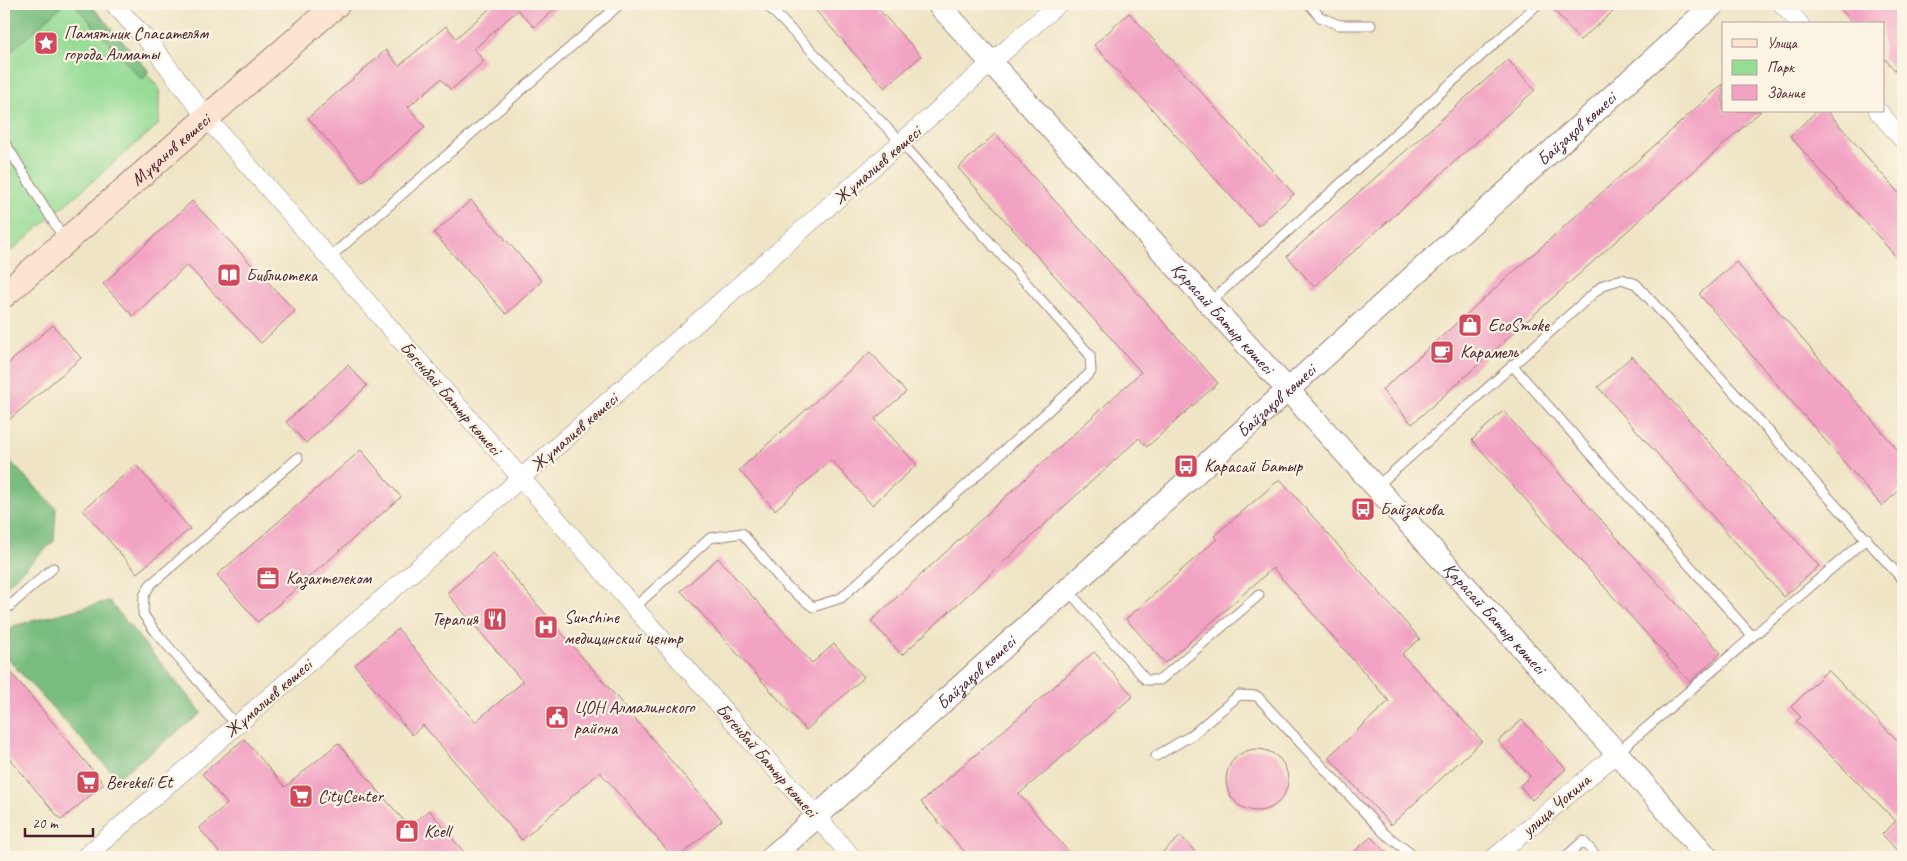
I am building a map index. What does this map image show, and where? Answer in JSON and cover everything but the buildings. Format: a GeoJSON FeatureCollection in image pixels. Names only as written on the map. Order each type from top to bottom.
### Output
{"type":"FeatureCollection","features":[{"type":"Feature","properties":{"kind":"main road","name":"Мұқанов көшесі"},"geometry":{"type":"LineString","coordinates":[[4,294],[337,4]]}},
{"type":"Feature","properties":{"kind":"street","name":"Бөгенбай Батыр көшесі"},"geometry":{"type":"LineString","coordinates":[[114,4],[153,47],[206,117],[852,857]]}},
{"type":"Feature","properties":{"kind":"street","name":"Қарасай Батыр көшесі"},"geometry":{"type":"LineString","coordinates":[[938,4],[1617,753],[1707,857]]}},
{"type":"Feature","properties":{"kind":"street","name":"Жұмалиев көшесі"},"geometry":{"type":"LineString","coordinates":[[85,857],[521,478],[1058,4]]}},
{"type":"Feature","properties":{"kind":"street","name":"Байзақов көшесі"},"geometry":{"type":"LineString","coordinates":[[772,857],[1714,4]]}},
{"type":"Feature","properties":{"kind":"street"},"geometry":{"type":"LineString","coordinates":[[1782,4],[1798,22]]}},
{"type":"Feature","properties":{"kind":"street"},"geometry":{"type":"LineString","coordinates":[[1879,112],[1903,140]]}},
{"type":"Feature","properties":{"kind":"street","name":"улица Чокина"},"geometry":{"type":"LineString","coordinates":[[1495,857],[1617,753]]}},
{"type":"Feature","properties":{"kind":"lane"},"geometry":{"type":"LineString","coordinates":[[329,258],[620,4]]}},
{"type":"Feature","properties":{"kind":"lane"},"geometry":{"type":"LineString","coordinates":[[634,608],[710,538],[742,533],[786,586],[813,607],[841,598],[1091,372],[1090,355],[902,143],[766,4]]}},
{"type":"Feature","properties":{"kind":"lane"},"geometry":{"type":"LineString","coordinates":[[1309,4],[1320,17],[1339,25],[1371,25]]}},
{"type":"Feature","properties":{"kind":"lane"},"geometry":{"type":"LineString","coordinates":[[1209,303],[1538,4]]}},
{"type":"Feature","properties":{"kind":"lane"},"geometry":{"type":"LineString","coordinates":[[4,142],[65,241]]}},
{"type":"Feature","properties":{"kind":"lane"},"geometry":{"type":"LineString","coordinates":[[1376,487],[1602,285],[1622,279],[1636,284],[1903,580]]}},
{"type":"Feature","properties":{"kind":"lane"},"geometry":{"type":"LineString","coordinates":[[1512,365],[1752,636]]}},
{"type":"Feature","properties":{"kind":"lane"},"geometry":{"type":"LineString","coordinates":[[237,726],[155,632],[143,614],[144,596],[150,585],[298,458]]}},
{"type":"Feature","properties":{"kind":"lane"},"geometry":{"type":"LineString","coordinates":[[1617,753],[1867,538]]}},
{"type":"Feature","properties":{"kind":"lane"},"geometry":{"type":"LineString","coordinates":[[4,611],[53,568]]}},
{"type":"Feature","properties":{"kind":"lane"},"geometry":{"type":"LineString","coordinates":[[1067,589],[1146,680],[1160,680],[1259,595]]}},
{"type":"Feature","properties":{"kind":"lane"},"geometry":{"type":"LineString","coordinates":[[1156,756],[1192,735],[1239,695],[1257,696],[1384,833],[1415,857]]}},
{"type":"Feature","properties":{"kind":"lane"},"geometry":{"type":"LineString","coordinates":[[1565,857],[1583,842],[1597,857]]}},
{"type":"Feature","properties":{"kind":"green space"},"geometry":{"type":"Polygon","coordinates":[[[4,4],[84,4],[159,88],[159,124],[4,257],[4,4]]]}},
{"type":"Feature","properties":{"kind":"green space"},"geometry":{"type":"Polygon","coordinates":[[[4,4],[64,4],[9,53],[4,49],[4,4]]]}},
{"type":"Feature","properties":{"kind":"green space"},"geometry":{"type":"Polygon","coordinates":[[[74,4],[90,4],[149,71],[142,80],[74,4]]]}},
{"type":"Feature","properties":{"kind":"green space"},"geometry":{"type":"Polygon","coordinates":[[[7,458],[56,508],[54,541],[4,588],[4,461],[7,458]]]}},
{"type":"Feature","properties":{"kind":"green space"},"geometry":{"type":"Polygon","coordinates":[[[109,601],[202,713],[117,778],[4,655],[4,643],[13,626],[109,601]]]}},
{"type":"Feature","properties":{"kind":"place","name":"Памятник Спасателям города Алматы"},"geometry":{"type":"Point","coordinates":[46,43]}},
{"type":"Feature","properties":{"kind":"place","name":"Библиотека"},"geometry":{"type":"Point","coordinates":[229,275]}},
{"type":"Feature","properties":{"kind":"place","name":"EcoSmoke"},"geometry":{"type":"Point","coordinates":[1470,325]}},
{"type":"Feature","properties":{"kind":"place","name":"Карамель"},"geometry":{"type":"Point","coordinates":[1442,352]}},
{"type":"Feature","properties":{"kind":"place","name":"Карасай Батыр"},"geometry":{"type":"Point","coordinates":[1186,466]}},
{"type":"Feature","properties":{"kind":"place","name":"Байзакова"},"geometry":{"type":"Point","coordinates":[1363,509]}},
{"type":"Feature","properties":{"kind":"place","name":"Казахтелеком"},"geometry":{"type":"Point","coordinates":[268,578]}},
{"type":"Feature","properties":{"kind":"place","name":"Терапия"},"geometry":{"type":"Point","coordinates":[495,619]}},
{"type":"Feature","properties":{"kind":"place","name":"Sunshine медицинский центр"},"geometry":{"type":"Point","coordinates":[546,627]}},
{"type":"Feature","properties":{"kind":"place","name":"ЦОН Алмалинского района"},"geometry":{"type":"Point","coordinates":[557,717]}},
{"type":"Feature","properties":{"kind":"place","name":"Berekeli Et"},"geometry":{"type":"Point","coordinates":[88,782]}},
{"type":"Feature","properties":{"kind":"place","name":"CityCenter"},"geometry":{"type":"Point","coordinates":[301,796]}},
{"type":"Feature","properties":{"kind":"place","name":"Kcell"},"geometry":{"type":"Point","coordinates":[407,831]}}]}
